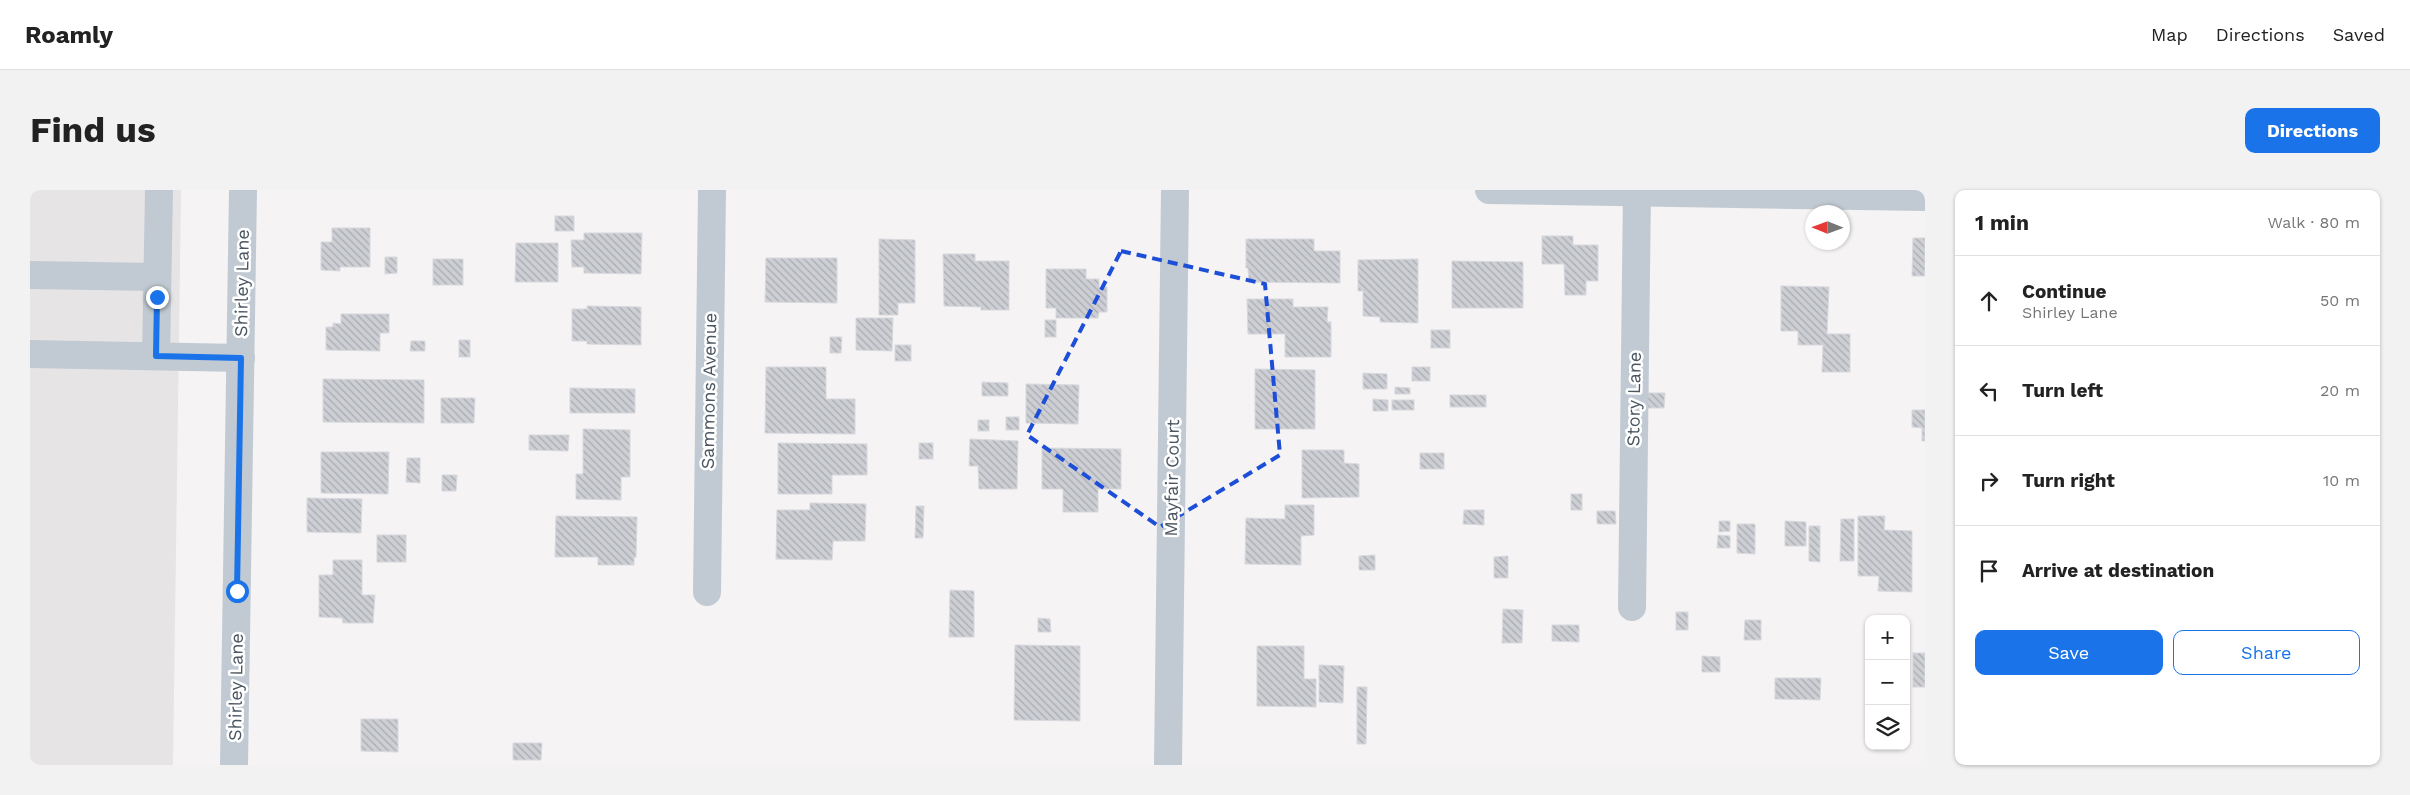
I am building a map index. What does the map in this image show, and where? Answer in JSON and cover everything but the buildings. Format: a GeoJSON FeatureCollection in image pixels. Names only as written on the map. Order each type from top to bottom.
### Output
{"type":"FeatureCollection","features":[{"type":"Feature","properties":{"kind":"street"},"geometry":{"type":"LineString","coordinates":[[156,356],[159,190]]}},
{"type":"Feature","properties":{"kind":"street","name":"Shirley Lane"},"geometry":{"type":"LineString","coordinates":[[234,765],[243,190]]}},
{"type":"Feature","properties":{"kind":"street","name":"Sammons Avenue"},"geometry":{"type":"LineString","coordinates":[[707,592],[712,190]]}},
{"type":"Feature","properties":{"kind":"street","name":"Mayfair Court"},"geometry":{"type":"LineString","coordinates":[[1168,765],[1175,190]]}},
{"type":"Feature","properties":{"kind":"street"},"geometry":{"type":"LineString","coordinates":[[1489,190],[1925,197]]}},
{"type":"Feature","properties":{"kind":"street","name":"Story Lane"},"geometry":{"type":"LineString","coordinates":[[1632,607],[1637,191]]}},
{"type":"Feature","properties":{"kind":"street"},"geometry":{"type":"LineString","coordinates":[[30,275],[157,278]]}},
{"type":"Feature","properties":{"kind":"street"},"geometry":{"type":"LineString","coordinates":[[30,354],[241,358]]}},
{"type":"Feature","properties":{"kind":"highlighted area"},"geometry":{"type":"Polygon","coordinates":[[[1121,251],[1265,284],[1280,455],[1160,527],[1027,435],[1121,251]]]}},
{"type":"Feature","properties":{"kind":"shaded area"},"geometry":{"type":"Polygon","coordinates":[[[30,190],[181,190],[173,765],[30,765],[30,190]]]}},
{"type":"Feature","properties":{"kind":"route"},"geometry":{"type":"LineString","coordinates":[[157,297],[156,356],[241,358],[237,591]]}}]}
